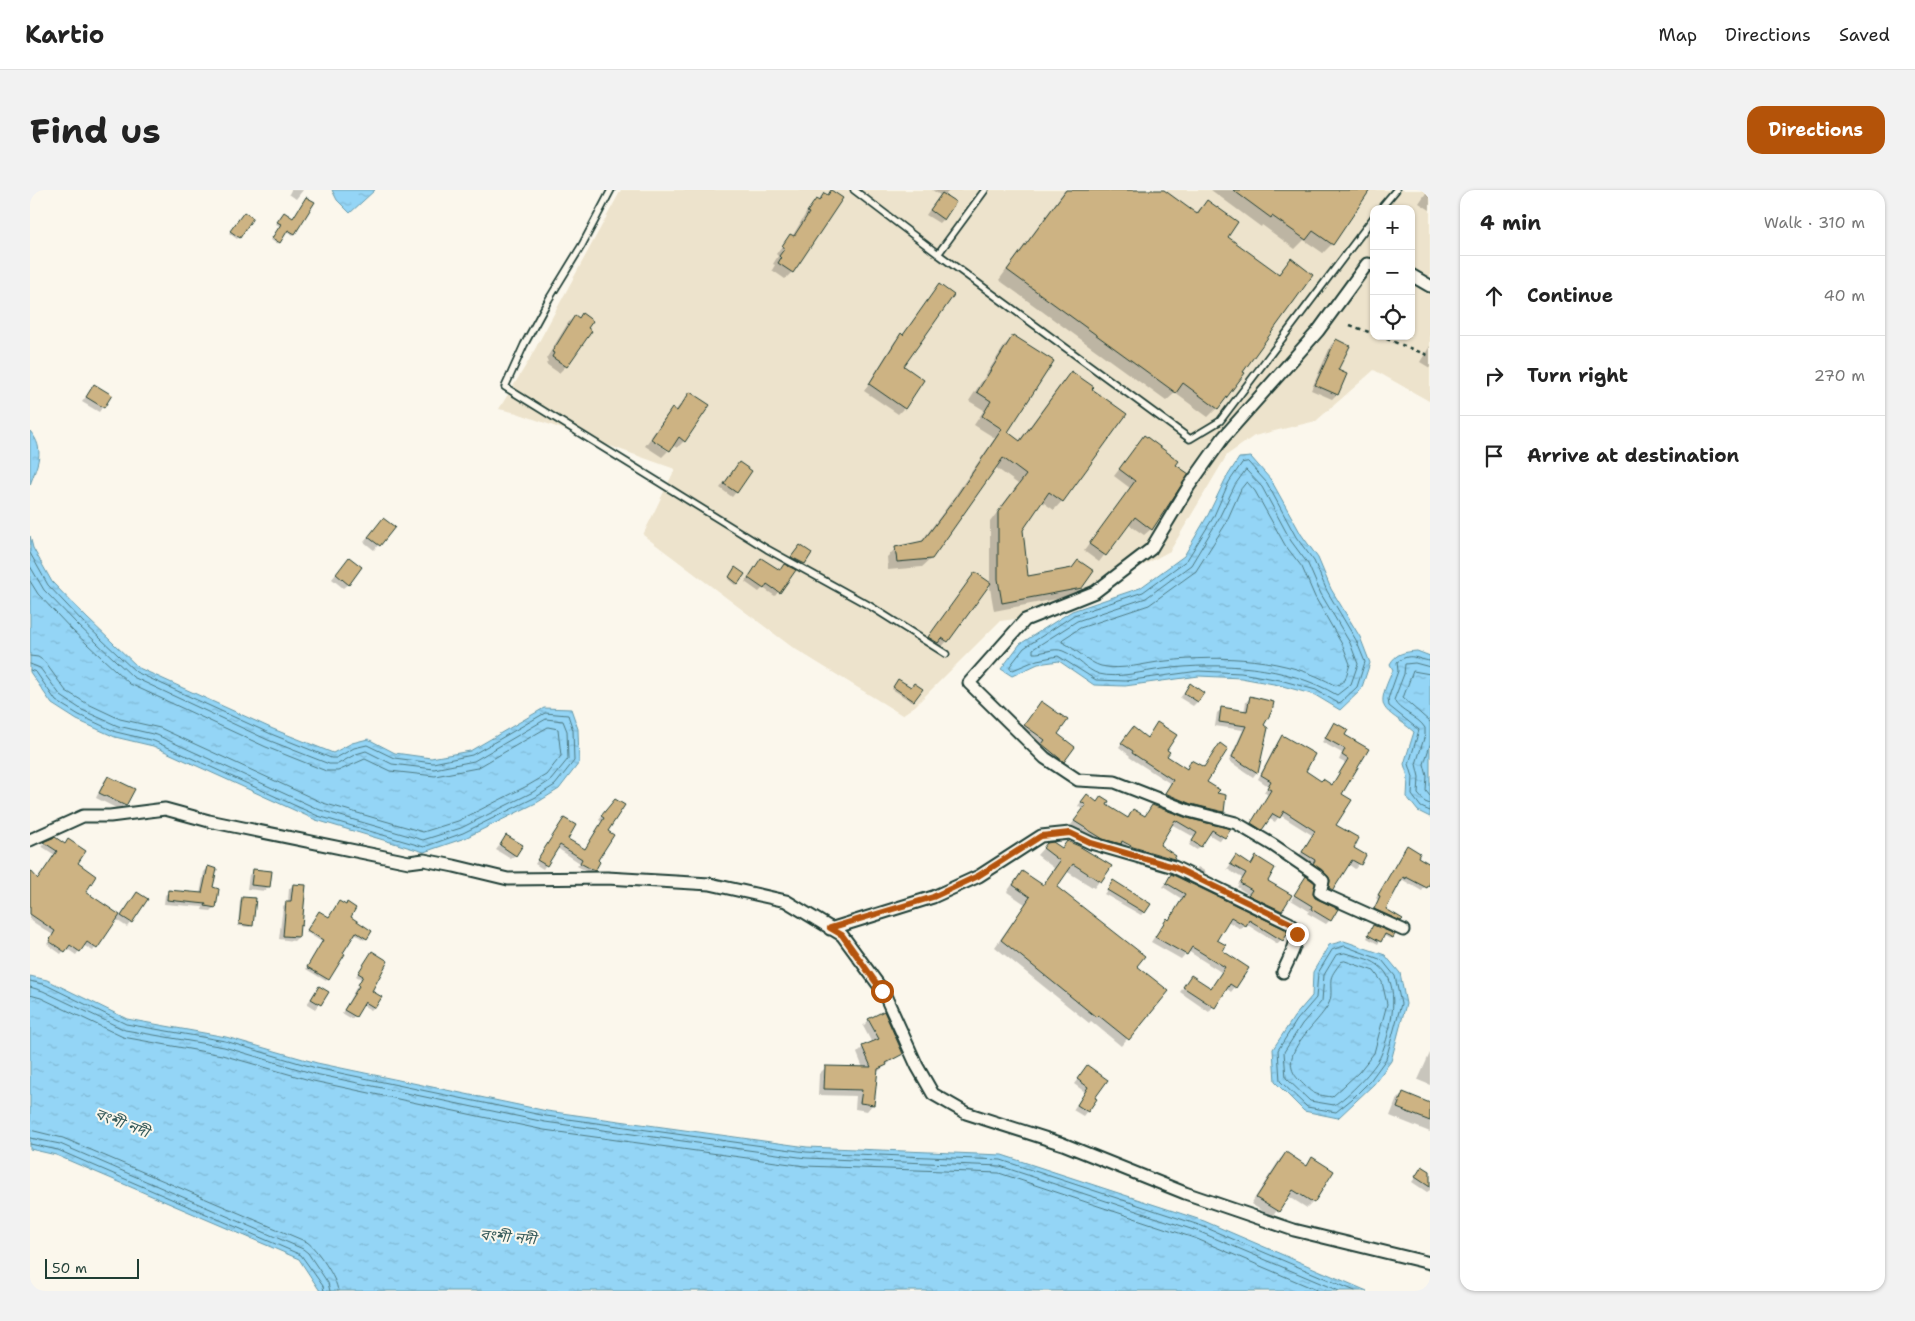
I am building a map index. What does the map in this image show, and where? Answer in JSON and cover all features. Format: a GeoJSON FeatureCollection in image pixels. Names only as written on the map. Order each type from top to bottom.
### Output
{"type":"FeatureCollection","features":[{"type":"Feature","properties":{"kind":"street"},"geometry":{"type":"LineString","coordinates":[[1370,264],[1367,264],[1318,331],[1224,438],[1188,486],[1151,549],[1095,592],[1025,620],[969,683],[1044,758],[1078,780],[1115,782],[1189,811],[1236,823],[1273,845],[1317,876],[1323,881],[1320,892],[1323,894],[1403,930]]}},
{"type":"Feature","properties":{"kind":"street"},"geometry":{"type":"LineString","coordinates":[[1415,277],[1430,286]]}},
{"type":"Feature","properties":{"kind":"street"},"geometry":{"type":"LineString","coordinates":[[30,840],[83,816],[110,816],[165,809],[209,821],[409,862],[424,860],[508,880],[607,878],[710,884],[786,901],[842,935],[882,991],[917,1066],[933,1094],[966,1113],[1063,1144],[1185,1193],[1294,1230],[1430,1262]]}},
{"type":"Feature","properties":{"kind":"street"},"geometry":{"type":"LineString","coordinates":[[830,928],[933,897],[978,876],[1041,836],[1070,833],[1091,843],[1174,867],[1290,923],[1295,927],[1297,934],[1283,972]]}},
{"type":"Feature","properties":{"kind":"lane"},"geometry":{"type":"LineString","coordinates":[[611,190],[582,245],[548,299],[505,387],[766,549],[870,606],[946,654]]}},
{"type":"Feature","properties":{"kind":"lane"},"geometry":{"type":"LineString","coordinates":[[854,190],[1190,439],[1220,421],[1370,222]]}},
{"type":"Feature","properties":{"kind":"lane"},"geometry":{"type":"LineString","coordinates":[[938,254],[985,190]]}},
{"type":"Feature","properties":{"kind":"lane"},"geometry":{"type":"LineString","coordinates":[[1383,205],[1396,190]]}},
{"type":"Feature","properties":{"kind":"path"},"geometry":{"type":"LineString","coordinates":[[1350,325],[1370,332]]}},
{"type":"Feature","properties":{"kind":"path"},"geometry":{"type":"LineString","coordinates":[[1389,340],[1430,356]]}},
{"type":"Feature","properties":{"kind":"shaded area"},"geometry":{"type":"Polygon","coordinates":[[[621,190],[1430,190],[1429,401],[1374,370],[1316,421],[1254,436],[1227,455],[1170,551],[1050,615],[1000,621],[915,706],[902,715],[792,647],[643,535],[675,469],[517,413],[499,409],[528,362],[621,190]]]}},
{"type":"Feature","properties":{"kind":"water"},"geometry":{"type":"Polygon","coordinates":[[[332,190],[375,190],[350,213],[337,200],[332,190]]]}},
{"type":"Feature","properties":{"kind":"water"},"geometry":{"type":"Polygon","coordinates":[[[30,431],[38,445],[39,458],[30,485],[30,431]]]}},
{"type":"Feature","properties":{"kind":"water"},"geometry":{"type":"Polygon","coordinates":[[[1251,457],[1271,480],[1301,534],[1318,558],[1331,589],[1360,637],[1370,663],[1361,690],[1340,710],[1315,695],[1279,685],[1241,678],[1199,676],[1125,686],[1094,685],[1059,661],[1038,664],[1012,676],[1001,669],[1020,644],[1072,611],[1140,588],[1184,556],[1239,458],[1251,457]]]}},
{"type":"Feature","properties":{"kind":"water"},"geometry":{"type":"Polygon","coordinates":[[[30,536],[33,548],[52,582],[139,668],[273,729],[333,753],[352,743],[368,739],[395,753],[431,758],[470,751],[544,708],[571,709],[578,729],[579,763],[559,789],[538,802],[465,838],[424,852],[316,820],[153,746],[115,737],[77,720],[52,704],[30,672],[30,536]]]}},
{"type":"Feature","properties":{"kind":"water"},"geometry":{"type":"Polygon","coordinates":[[[1417,651],[1430,656],[1430,817],[1418,811],[1407,797],[1408,777],[1404,764],[1414,732],[1389,712],[1383,702],[1387,684],[1393,670],[1390,664],[1392,660],[1401,654],[1417,651]]]}},
{"type":"Feature","properties":{"kind":"water"},"geometry":{"type":"Polygon","coordinates":[[[1344,941],[1385,955],[1400,973],[1406,1004],[1391,1061],[1374,1084],[1338,1118],[1304,1111],[1275,1082],[1273,1049],[1294,1017],[1312,996],[1313,972],[1329,945],[1344,941]]]}},
{"type":"Feature","properties":{"kind":"water","name":"বংশী নদী"},"geometry":{"type":"Polygon","coordinates":[[[30,976],[47,980],[127,1019],[226,1037],[317,1063],[547,1111],[807,1147],[1002,1155],[1204,1221],[1367,1291],[320,1291],[299,1259],[56,1155],[30,1149],[30,976]]]}},
{"type":"Feature","properties":{"kind":"building"},"geometry":{"type":"Polygon","coordinates":[[[831,190],[843,198],[793,273],[778,263],[781,258],[779,256],[785,248],[782,246],[790,234],[794,236],[816,199],[819,201],[824,193],[828,195],[831,190]]]}},
{"type":"Feature","properties":{"kind":"building"},"geometry":{"type":"Polygon","coordinates":[[[1066,190],[1164,190],[1197,214],[1207,200],[1238,222],[1228,237],[1279,274],[1291,258],[1313,275],[1218,409],[1183,383],[1176,393],[1007,270],[1066,190]]]}},
{"type":"Feature","properties":{"kind":"building"},"geometry":{"type":"Polygon","coordinates":[[[1233,190],[1370,190],[1333,245],[1313,231],[1306,240],[1272,216],[1271,218],[1233,190]]]}},
{"type":"Feature","properties":{"kind":"building"},"geometry":{"type":"Polygon","coordinates":[[[942,193],[956,202],[944,220],[930,210],[942,193]]]}},
{"type":"Feature","properties":{"kind":"building"},"geometry":{"type":"Polygon","coordinates":[[[306,197],[315,202],[295,234],[288,230],[280,243],[272,238],[281,224],[277,222],[284,212],[293,218],[306,197]]]}},
{"type":"Feature","properties":{"kind":"building"},"geometry":{"type":"Polygon","coordinates":[[[244,212],[253,218],[240,238],[230,231],[244,212]]]}},
{"type":"Feature","properties":{"kind":"building"},"geometry":{"type":"Polygon","coordinates":[[[939,284],[954,295],[904,366],[924,380],[905,409],[869,384],[901,333],[903,335],[939,284]]]}},
{"type":"Feature","properties":{"kind":"building"},"geometry":{"type":"Polygon","coordinates":[[[582,313],[593,321],[588,328],[592,331],[567,367],[552,357],[554,353],[552,352],[575,315],[579,318],[582,313]]]}},
{"type":"Feature","properties":{"kind":"building"},"geometry":{"type":"Polygon","coordinates":[[[1013,335],[1054,361],[1008,432],[1020,441],[1071,371],[1127,414],[1063,502],[1049,492],[1023,530],[1028,576],[1072,568],[1078,560],[1094,571],[1082,588],[1002,603],[998,579],[998,512],[1026,475],[1003,458],[932,559],[897,562],[895,547],[923,541],[954,500],[1002,429],[982,416],[991,401],[977,392],[1013,335]]]}},
{"type":"Feature","properties":{"kind":"building"},"geometry":{"type":"Polygon","coordinates":[[[1336,339],[1350,346],[1338,370],[1347,374],[1338,395],[1315,385],[1336,339]]]}},
{"type":"Feature","properties":{"kind":"building"},"geometry":{"type":"Polygon","coordinates":[[[94,384],[112,395],[104,408],[86,397],[94,384]]]}},
{"type":"Feature","properties":{"kind":"building"},"geometry":{"type":"Polygon","coordinates":[[[690,392],[710,405],[685,442],[679,437],[670,451],[651,439],[672,408],[677,411],[690,392]]]}},
{"type":"Feature","properties":{"kind":"building"},"geometry":{"type":"Polygon","coordinates":[[[1144,435],[1179,461],[1176,465],[1189,474],[1152,530],[1135,517],[1106,556],[1089,544],[1135,481],[1119,469],[1144,435]]]}},
{"type":"Feature","properties":{"kind":"building"},"geometry":{"type":"Polygon","coordinates":[[[739,462],[752,471],[737,493],[724,484],[739,462]]]}},
{"type":"Feature","properties":{"kind":"building"},"geometry":{"type":"Polygon","coordinates":[[[383,518],[395,527],[380,546],[368,537],[383,518]]]}},
{"type":"Feature","properties":{"kind":"building"},"geometry":{"type":"Polygon","coordinates":[[[800,545],[812,553],[805,564],[791,557],[800,545]]]}},
{"type":"Feature","properties":{"kind":"building"},"geometry":{"type":"Polygon","coordinates":[[[349,557],[362,567],[349,585],[336,574],[349,557]]]}},
{"type":"Feature","properties":{"kind":"building"},"geometry":{"type":"Polygon","coordinates":[[[761,558],[780,570],[784,564],[796,570],[780,593],[767,584],[764,589],[748,578],[761,558]]]}},
{"type":"Feature","properties":{"kind":"building"},"geometry":{"type":"Polygon","coordinates":[[[735,567],[745,574],[738,584],[729,577],[735,567]]]}},
{"type":"Feature","properties":{"kind":"building"},"geometry":{"type":"Polygon","coordinates":[[[975,572],[991,583],[948,642],[942,638],[938,643],[928,637],[975,572]]]}},
{"type":"Feature","properties":{"kind":"building"},"geometry":{"type":"Polygon","coordinates":[[[898,679],[911,687],[914,683],[923,689],[914,701],[893,687],[898,679]]]}},
{"type":"Feature","properties":{"kind":"building"},"geometry":{"type":"Polygon","coordinates":[[[1190,683],[1204,693],[1198,702],[1184,693],[1190,683]]]}},
{"type":"Feature","properties":{"kind":"building"},"geometry":{"type":"Polygon","coordinates":[[[1250,696],[1274,702],[1272,711],[1264,725],[1268,728],[1258,773],[1232,757],[1246,726],[1219,722],[1221,707],[1247,711],[1250,696]]]}},
{"type":"Feature","properties":{"kind":"building"},"geometry":{"type":"Polygon","coordinates":[[[1041,701],[1068,720],[1058,734],[1075,747],[1064,762],[1042,744],[1045,740],[1024,725],[1041,701]]]}},
{"type":"Feature","properties":{"kind":"building"},"geometry":{"type":"Polygon","coordinates":[[[1157,722],[1177,735],[1167,750],[1170,752],[1167,756],[1187,769],[1191,760],[1204,767],[1220,743],[1228,749],[1207,782],[1220,790],[1217,793],[1226,795],[1224,812],[1191,804],[1165,793],[1173,780],[1132,753],[1133,751],[1121,743],[1133,727],[1147,738],[1157,722]]]}},
{"type":"Feature","properties":{"kind":"building"},"geometry":{"type":"Polygon","coordinates":[[[1334,722],[1348,730],[1345,735],[1369,749],[1342,794],[1352,800],[1336,825],[1359,838],[1354,848],[1366,855],[1361,865],[1352,860],[1333,890],[1329,888],[1330,880],[1328,876],[1313,864],[1315,860],[1302,852],[1315,831],[1284,811],[1280,818],[1273,814],[1262,830],[1251,823],[1271,790],[1267,788],[1271,781],[1261,775],[1282,735],[1315,754],[1306,771],[1321,781],[1323,779],[1332,785],[1348,759],[1342,755],[1345,749],[1325,738],[1334,722]]]}},
{"type":"Feature","properties":{"kind":"building"},"geometry":{"type":"Polygon","coordinates":[[[108,776],[135,789],[126,806],[99,793],[108,776]]]}},
{"type":"Feature","properties":{"kind":"building"},"geometry":{"type":"Polygon","coordinates":[[[1087,794],[1097,802],[1101,796],[1109,801],[1107,805],[1128,818],[1133,809],[1145,816],[1152,805],[1187,818],[1231,829],[1225,838],[1212,830],[1201,847],[1192,841],[1197,833],[1175,820],[1160,845],[1176,856],[1174,859],[1133,847],[1122,841],[1121,844],[1103,839],[1074,821],[1086,805],[1081,802],[1087,794]]]}},
{"type":"Feature","properties":{"kind":"building"},"geometry":{"type":"Polygon","coordinates":[[[615,799],[625,805],[608,831],[614,835],[598,860],[600,862],[595,871],[580,863],[582,859],[560,845],[547,866],[537,860],[564,818],[576,825],[568,839],[585,849],[604,818],[601,816],[615,799]]]}},
{"type":"Feature","properties":{"kind":"building"},"geometry":{"type":"Polygon","coordinates":[[[506,835],[523,845],[516,856],[500,845],[506,835]]]}},
{"type":"Feature","properties":{"kind":"building"},"geometry":{"type":"Polygon","coordinates":[[[55,837],[65,844],[68,839],[86,851],[78,863],[96,876],[86,892],[120,915],[97,949],[87,942],[80,952],[70,945],[65,952],[49,941],[55,931],[30,914],[30,870],[38,879],[57,851],[43,842],[55,837]]]}},
{"type":"Feature","properties":{"kind":"building"},"geometry":{"type":"Polygon","coordinates":[[[1067,841],[1112,866],[1101,882],[1073,864],[1057,887],[1145,956],[1137,966],[1169,991],[1129,1040],[1098,1015],[1096,1017],[1001,940],[1030,897],[1013,885],[1022,871],[1043,885],[1060,861],[1043,848],[1047,843],[1053,842],[1062,848],[1067,841]]]}},
{"type":"Feature","properties":{"kind":"building"},"geometry":{"type":"Polygon","coordinates":[[[1407,845],[1420,853],[1418,857],[1430,864],[1430,883],[1427,888],[1403,877],[1386,909],[1403,919],[1401,921],[1374,909],[1380,896],[1378,895],[1407,845]]]}},
{"type":"Feature","properties":{"kind":"building"},"geometry":{"type":"Polygon","coordinates":[[[1236,855],[1251,865],[1256,856],[1275,868],[1268,881],[1292,895],[1282,911],[1248,895],[1252,890],[1240,883],[1246,873],[1230,864],[1236,855]]]}},
{"type":"Feature","properties":{"kind":"building"},"geometry":{"type":"Polygon","coordinates":[[[208,866],[217,869],[213,887],[219,889],[216,908],[205,906],[206,904],[167,900],[168,890],[202,893],[208,866]]]}},
{"type":"Feature","properties":{"kind":"building"},"geometry":{"type":"Polygon","coordinates":[[[253,869],[272,871],[270,887],[251,885],[253,869]]]}},
{"type":"Feature","properties":{"kind":"building"},"geometry":{"type":"Polygon","coordinates":[[[1171,874],[1285,929],[1288,933],[1283,941],[1249,920],[1246,926],[1231,917],[1217,940],[1226,945],[1223,951],[1249,968],[1236,988],[1230,984],[1215,1008],[1183,987],[1191,975],[1211,988],[1225,967],[1192,947],[1187,955],[1155,937],[1167,918],[1169,920],[1185,894],[1166,883],[1171,874]]]}},
{"type":"Feature","properties":{"kind":"building"},"geometry":{"type":"Polygon","coordinates":[[[1306,876],[1315,883],[1313,894],[1315,898],[1338,909],[1331,921],[1311,909],[1312,906],[1294,895],[1306,876]]]}},
{"type":"Feature","properties":{"kind":"building"},"geometry":{"type":"Polygon","coordinates":[[[1113,880],[1151,904],[1145,913],[1107,890],[1113,880]]]}},
{"type":"Feature","properties":{"kind":"building"},"geometry":{"type":"Polygon","coordinates":[[[293,884],[306,885],[302,926],[300,925],[299,937],[283,936],[286,901],[291,901],[293,884]]]}},
{"type":"Feature","properties":{"kind":"building"},"geometry":{"type":"Polygon","coordinates":[[[137,892],[148,899],[132,923],[121,916],[137,892]]]}},
{"type":"Feature","properties":{"kind":"building"},"geometry":{"type":"Polygon","coordinates":[[[242,897],[256,898],[253,926],[239,924],[242,897]]]}},
{"type":"Feature","properties":{"kind":"building"},"geometry":{"type":"Polygon","coordinates":[[[339,901],[346,905],[347,902],[356,908],[351,917],[372,931],[367,939],[356,932],[329,980],[307,967],[323,940],[307,930],[319,911],[329,917],[339,901]]]}},
{"type":"Feature","properties":{"kind":"building"},"geometry":{"type":"Polygon","coordinates":[[[1373,925],[1395,934],[1393,938],[1385,934],[1381,942],[1368,935],[1373,925]]]}},
{"type":"Feature","properties":{"kind":"building"},"geometry":{"type":"Polygon","coordinates":[[[372,951],[388,961],[372,991],[382,997],[375,1008],[365,1002],[356,1017],[344,1010],[359,986],[363,976],[358,973],[372,951]]]}},
{"type":"Feature","properties":{"kind":"building"},"geometry":{"type":"Polygon","coordinates":[[[319,986],[329,992],[321,1005],[311,999],[319,986]]]}},
{"type":"Feature","properties":{"kind":"building"},"geometry":{"type":"Polygon","coordinates":[[[884,1011],[903,1054],[878,1069],[874,1105],[860,1103],[862,1090],[824,1089],[825,1066],[871,1067],[862,1046],[879,1039],[868,1019],[884,1011]]]}},
{"type":"Feature","properties":{"kind":"building"},"geometry":{"type":"Polygon","coordinates":[[[1087,1065],[1108,1080],[1088,1112],[1077,1105],[1088,1087],[1077,1079],[1087,1065]]]}},
{"type":"Feature","properties":{"kind":"building"},"geometry":{"type":"Polygon","coordinates":[[[1403,1092],[1430,1103],[1430,1121],[1397,1108],[1403,1092]]]}},
{"type":"Feature","properties":{"kind":"building"},"geometry":{"type":"Polygon","coordinates":[[[1286,1152],[1307,1166],[1312,1157],[1334,1171],[1314,1203],[1293,1190],[1279,1212],[1256,1198],[1286,1152]]]}},
{"type":"Feature","properties":{"kind":"building"},"geometry":{"type":"Polygon","coordinates":[[[1422,1166],[1430,1171],[1430,1187],[1415,1177],[1422,1166]]]}},
{"type":"Feature","properties":{"kind":"route"},"geometry":{"type":"LineString","coordinates":[[882,991],[842,935],[830,928],[933,897],[978,876],[1041,836],[1070,833],[1091,843],[1174,867],[1290,923],[1295,927],[1297,934]]}}]}
